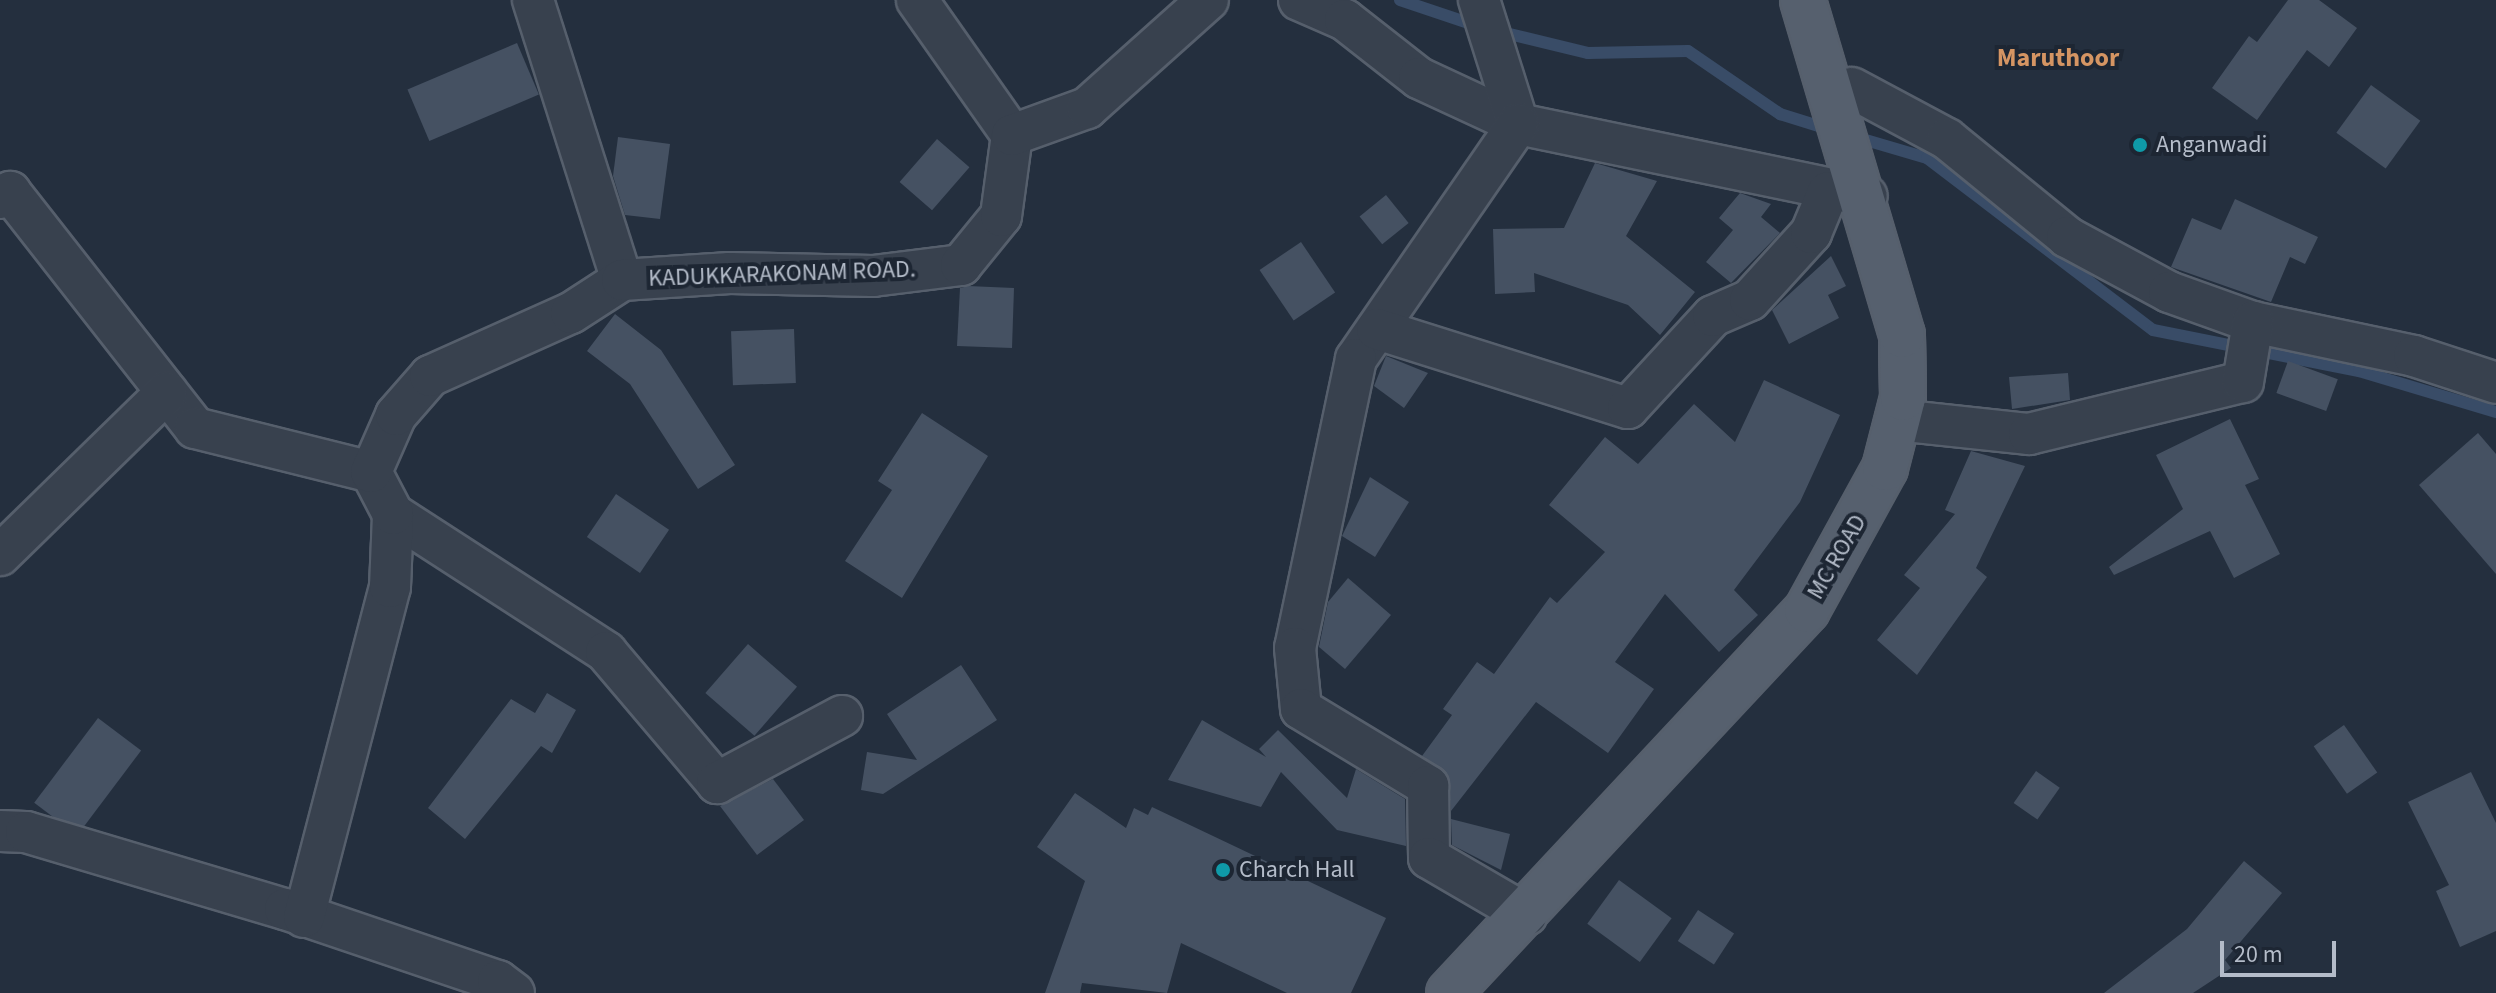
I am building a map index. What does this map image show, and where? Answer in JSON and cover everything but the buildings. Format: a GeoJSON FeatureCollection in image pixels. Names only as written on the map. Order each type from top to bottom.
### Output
{"type":"FeatureCollection","features":[{"type":"Feature","properties":{"kind":"main road","name":"MC ROAD"},"geometry":{"type":"LineString","coordinates":[[1449,993],[1527,915],[1807,610],[1879,481],[1897,420],[1902,335],[1847,194],[1836,78],[1803,0]]}},
{"type":"Feature","properties":{"kind":"street"},"geometry":{"type":"LineString","coordinates":[[533,0],[622,280]]}},
{"type":"Feature","properties":{"kind":"street"},"geometry":{"type":"LineString","coordinates":[[917,0],[1012,135],[1087,108],[1208,0]]}},
{"type":"Feature","properties":{"kind":"street"},"geometry":{"type":"LineString","coordinates":[[1299,0],[1345,20],[1419,78],[1518,124],[1847,194]]}},
{"type":"Feature","properties":{"kind":"street"},"geometry":{"type":"LineString","coordinates":[[1479,0],[1518,124]]}},
{"type":"Feature","properties":{"kind":"street"},"geometry":{"type":"LineString","coordinates":[[1836,78],[1947,139],[2067,237],[2169,292],[2253,322],[2414,356],[2496,383]]}},
{"type":"Feature","properties":{"kind":"street"},"geometry":{"type":"LineString","coordinates":[[1518,124],[1356,359],[1330,469],[1295,648],[1301,709],[1428,786],[1429,858],[1527,915]]}},
{"type":"Feature","properties":{"kind":"street","name":"KADUKKARAKONAM ROAD."},"geometry":{"type":"LineString","coordinates":[[371,472],[396,415],[430,376],[571,313],[622,280],[730,273],[873,276],[961,265],[1001,216],[1012,135]]}},
{"type":"Feature","properties":{"kind":"street"},"geometry":{"type":"LineString","coordinates":[[0,198],[10,192],[195,428],[371,472],[393,514],[606,652],[717,783],[842,716]]}},
{"type":"Feature","properties":{"kind":"street"},"geometry":{"type":"LineString","coordinates":[[1377,329],[1628,408],[1713,316],[1750,300],[1847,194]]}},
{"type":"Feature","properties":{"kind":"street"},"geometry":{"type":"LineString","coordinates":[[1897,420],[2029,434],[2243,382],[2253,322]]}},
{"type":"Feature","properties":{"kind":"street"},"geometry":{"type":"LineString","coordinates":[[0,555],[167,392]]}},
{"type":"Feature","properties":{"kind":"street"},"geometry":{"type":"LineString","coordinates":[[304,917],[390,587],[393,514]]}},
{"type":"Feature","properties":{"kind":"street"},"geometry":{"type":"LineString","coordinates":[[0,831],[26,832],[304,917],[498,981],[514,993]]}},
{"type":"Feature","properties":{"kind":"waterway"},"geometry":{"type":"LineString","coordinates":[[1400,0],[1480,27]]}},
{"type":"Feature","properties":{"kind":"waterway"},"geometry":{"type":"LineString","coordinates":[[1497,31],[1588,53],[1688,51],[1780,114],[1831,130]]}},
{"type":"Feature","properties":{"kind":"waterway"},"geometry":{"type":"LineString","coordinates":[[1852,136],[1927,158],[2153,330],[2359,371],[2496,412]]}},
{"type":"Feature","properties":{"kind":"place","name":"Anganwadi"},"geometry":{"type":"Point","coordinates":[2140,145]}},
{"type":"Feature","properties":{"kind":"place","name":"Charch Hall"},"geometry":{"type":"Point","coordinates":[1223,870]}},
{"type":"Feature","properties":{"kind":"district","name":"Maruthoor"},"geometry":{"type":"Point","coordinates":[2058,58]}}]}
